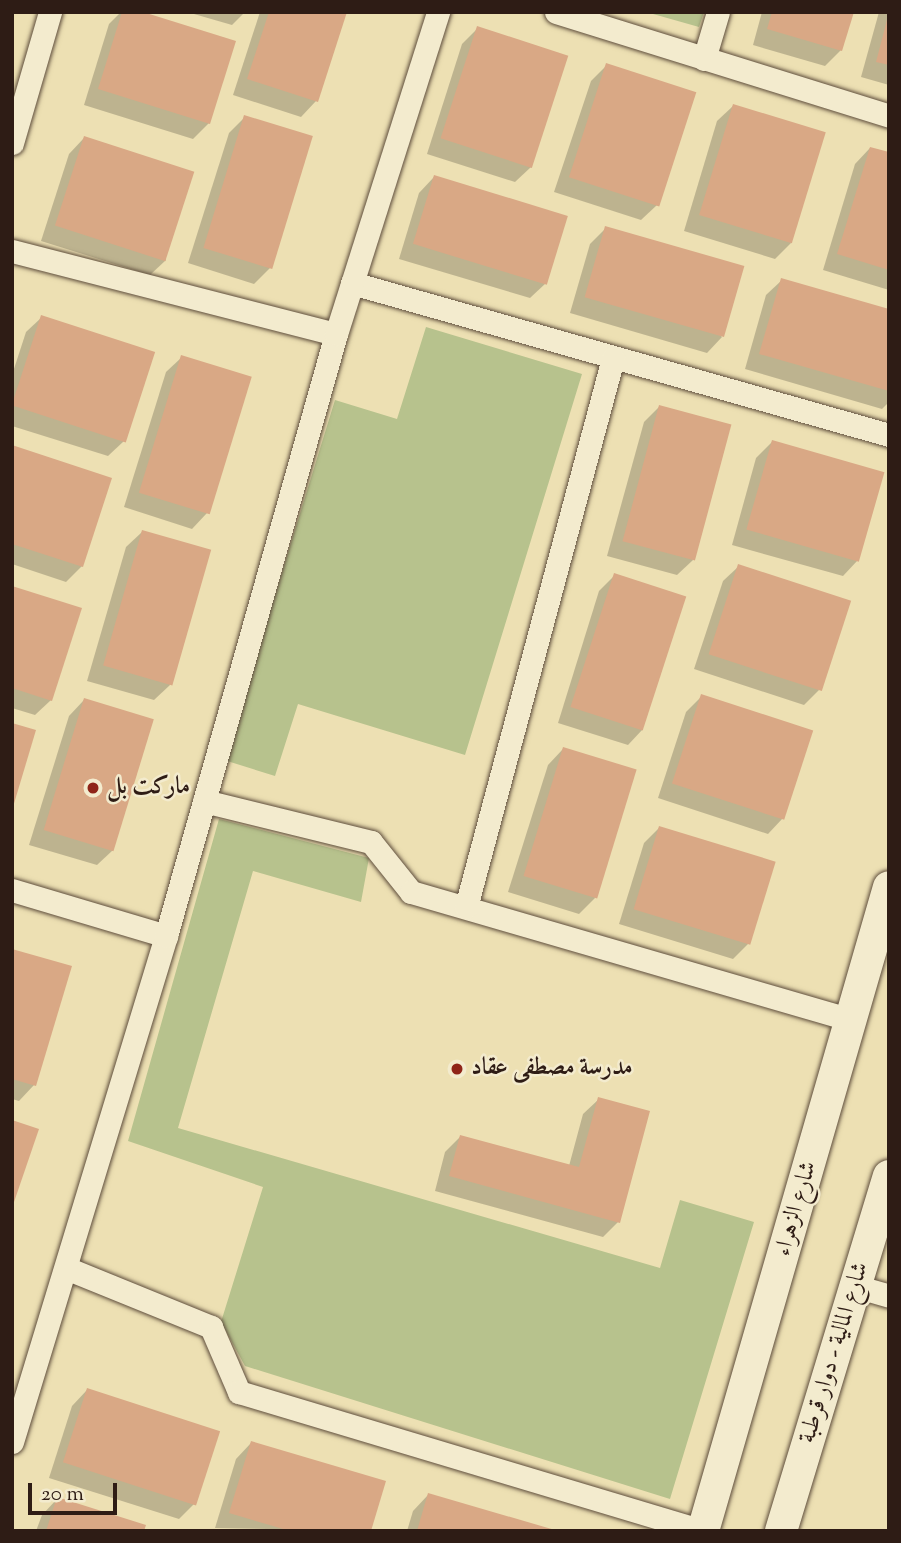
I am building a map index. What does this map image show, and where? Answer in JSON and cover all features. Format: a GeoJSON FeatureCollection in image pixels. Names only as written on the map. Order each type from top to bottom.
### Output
{"type":"FeatureCollection","features":[{"type":"Feature","properties":{"kind":"main road","name":"شارع الزهراء"},"geometry":{"type":"LineString","coordinates":[[702,1531],[852,1020],[876,986],[889,887]]}},
{"type":"Feature","properties":{"kind":"main road","name":"شارع المالية - دوار قرطبة"},"geometry":{"type":"LineString","coordinates":[[781,1531],[889,1176]]}},
{"type":"Feature","properties":{"kind":"street"},"geometry":{"type":"LineString","coordinates":[[12,143],[50,12]]}},
{"type":"Feature","properties":{"kind":"street"},"geometry":{"type":"LineString","coordinates":[[12,1442],[166,936],[336,334],[438,12]]}},
{"type":"Feature","properties":{"kind":"street"},"geometry":{"type":"LineString","coordinates":[[556,12],[889,116]]}},
{"type":"Feature","properties":{"kind":"street"},"geometry":{"type":"LineString","coordinates":[[704,59],[718,12]]}},
{"type":"Feature","properties":{"kind":"street"},"geometry":{"type":"LineString","coordinates":[[12,251],[336,334]]}},
{"type":"Feature","properties":{"kind":"street"},"geometry":{"type":"LineString","coordinates":[[352,283],[889,435]]}},
{"type":"Feature","properties":{"kind":"street"},"geometry":{"type":"LineString","coordinates":[[466,907],[613,358]]}},
{"type":"Feature","properties":{"kind":"street"},"geometry":{"type":"LineString","coordinates":[[204,801],[371,842],[411,892],[852,1020]]}},
{"type":"Feature","properties":{"kind":"street"},"geometry":{"type":"LineString","coordinates":[[12,890],[166,936]]}},
{"type":"Feature","properties":{"kind":"street"},"geometry":{"type":"LineString","coordinates":[[66,1268],[211,1327],[239,1392],[702,1531]]}},
{"type":"Feature","properties":{"kind":"street"},"geometry":{"type":"LineString","coordinates":[[855,1286],[889,1296]]}},
{"type":"Feature","properties":{"kind":"green space"},"geometry":{"type":"Polygon","coordinates":[[[646,12],[704,12],[699,27],[646,12]]]}},
{"type":"Feature","properties":{"kind":"green space"},"geometry":{"type":"Polygon","coordinates":[[[426,327],[582,374],[465,755],[298,704],[275,776],[224,760],[335,400],[397,419],[426,327]]]}},
{"type":"Feature","properties":{"kind":"green space"},"geometry":{"type":"Polygon","coordinates":[[[219,819],[369,858],[361,902],[253,871],[178,1128],[660,1268],[680,1200],[754,1222],[670,1499],[245,1366],[221,1322],[263,1187],[128,1141],[219,819]]]}},
{"type":"Feature","properties":{"kind":"building"},"geometry":{"type":"Polygon","coordinates":[[[122,12],[143,12],[236,41],[210,124],[98,89],[122,12]]]}},
{"type":"Feature","properties":{"kind":"building"},"geometry":{"type":"Polygon","coordinates":[[[269,12],[347,12],[318,102],[247,79],[269,12]]]}},
{"type":"Feature","properties":{"kind":"building"},"geometry":{"type":"Polygon","coordinates":[[[772,12],[854,12],[842,51],[767,29],[772,12]]]}},
{"type":"Feature","properties":{"kind":"building"},"geometry":{"type":"Polygon","coordinates":[[[889,17],[889,65],[876,62],[889,17]]]}},
{"type":"Feature","properties":{"kind":"building"},"geometry":{"type":"Polygon","coordinates":[[[477,26],[568,56],[532,168],[441,138],[477,26]]]}},
{"type":"Feature","properties":{"kind":"building"},"geometry":{"type":"Polygon","coordinates":[[[606,63],[696,92],[659,206],[569,177],[606,63]]]}},
{"type":"Feature","properties":{"kind":"building"},"geometry":{"type":"Polygon","coordinates":[[[733,104],[826,132],[792,243],[699,215],[733,104]]]}},
{"type":"Feature","properties":{"kind":"building"},"geometry":{"type":"Polygon","coordinates":[[[244,115],[313,136],[272,269],[203,248],[244,115]]]}},
{"type":"Feature","properties":{"kind":"building"},"geometry":{"type":"Polygon","coordinates":[[[84,136],[194,172],[165,261],[55,225],[84,136]]]}},
{"type":"Feature","properties":{"kind":"building"},"geometry":{"type":"Polygon","coordinates":[[[870,147],[889,152],[889,270],[837,254],[870,147]]]}},
{"type":"Feature","properties":{"kind":"building"},"geometry":{"type":"Polygon","coordinates":[[[434,175],[568,216],[547,285],[413,244],[434,175]]]}},
{"type":"Feature","properties":{"kind":"building"},"geometry":{"type":"Polygon","coordinates":[[[605,226],[744,266],[724,337],[585,297],[605,226]]]}},
{"type":"Feature","properties":{"kind":"building"},"geometry":{"type":"Polygon","coordinates":[[[781,278],[889,309],[889,391],[759,354],[781,278]]]}},
{"type":"Feature","properties":{"kind":"building"},"geometry":{"type":"Polygon","coordinates":[[[41,315],[155,352],[126,442],[12,405],[41,315]]]}},
{"type":"Feature","properties":{"kind":"building"},"geometry":{"type":"Polygon","coordinates":[[[181,355],[252,377],[210,514],[139,493],[181,355]]]}},
{"type":"Feature","properties":{"kind":"building"},"geometry":{"type":"Polygon","coordinates":[[[659,405],[731,424],[695,561],[623,541],[659,405]]]}},
{"type":"Feature","properties":{"kind":"building"},"geometry":{"type":"Polygon","coordinates":[[[772,440],[884,472],[859,562],[746,529],[772,440]]]}},
{"type":"Feature","properties":{"kind":"building"},"geometry":{"type":"Polygon","coordinates":[[[12,445],[112,478],[83,567],[12,544],[12,445]]]}},
{"type":"Feature","properties":{"kind":"building"},"geometry":{"type":"Polygon","coordinates":[[[142,530],[211,550],[172,685],[103,666],[142,530]]]}},
{"type":"Feature","properties":{"kind":"building"},"geometry":{"type":"Polygon","coordinates":[[[738,564],[851,601],[822,691],[709,654],[738,564]]]}},
{"type":"Feature","properties":{"kind":"building"},"geometry":{"type":"Polygon","coordinates":[[[614,573],[686,596],[643,731],[570,707],[614,573]]]}},
{"type":"Feature","properties":{"kind":"building"},"geometry":{"type":"Polygon","coordinates":[[[12,586],[82,608],[52,701],[12,688],[12,586]]]}},
{"type":"Feature","properties":{"kind":"building"},"geometry":{"type":"Polygon","coordinates":[[[701,694],[813,730],[784,820],[672,783],[701,694]]]}},
{"type":"Feature","properties":{"kind":"building"},"geometry":{"type":"Polygon","coordinates":[[[84,698],[154,719],[113,851],[44,830],[84,698]]]}},
{"type":"Feature","properties":{"kind":"building"},"geometry":{"type":"Polygon","coordinates":[[[12,723],[36,730],[13,807],[12,807],[12,723]]]}},
{"type":"Feature","properties":{"kind":"building"},"geometry":{"type":"Polygon","coordinates":[[[563,747],[637,770],[597,899],[524,876],[563,747]]]}},
{"type":"Feature","properties":{"kind":"building"},"geometry":{"type":"Polygon","coordinates":[[[659,826],[776,862],[750,945],[634,909],[659,826]]]}},
{"type":"Feature","properties":{"kind":"building"},"geometry":{"type":"Polygon","coordinates":[[[12,949],[72,966],[36,1086],[12,1079],[12,949]]]}},
{"type":"Feature","properties":{"kind":"building"},"geometry":{"type":"Polygon","coordinates":[[[598,1097],[650,1111],[620,1223],[449,1176],[460,1135],[579,1167],[598,1097]]]}},
{"type":"Feature","properties":{"kind":"building"},"geometry":{"type":"Polygon","coordinates":[[[12,1120],[39,1129],[13,1205],[12,1205],[12,1120]]]}},
{"type":"Feature","properties":{"kind":"building"},"geometry":{"type":"Polygon","coordinates":[[[87,1388],[220,1431],[196,1505],[63,1462],[87,1388]]]}},
{"type":"Feature","properties":{"kind":"building"},"geometry":{"type":"Polygon","coordinates":[[[251,1441],[386,1481],[371,1531],[290,1531],[229,1513],[251,1441]]]}},
{"type":"Feature","properties":{"kind":"building"},"geometry":{"type":"Polygon","coordinates":[[[428,1493],[555,1530],[417,1531],[428,1493]]]}},
{"type":"Feature","properties":{"kind":"building"},"geometry":{"type":"Polygon","coordinates":[[[57,1497],[146,1525],[144,1531],[46,1531],[57,1497]]]}},
{"type":"Feature","properties":{"kind":"place","name":"ماركت بل"},"geometry":{"type":"Point","coordinates":[93,788]}},
{"type":"Feature","properties":{"kind":"place","name":"مدرسة مصطفى عقاد"},"geometry":{"type":"Point","coordinates":[457,1069]}}]}
